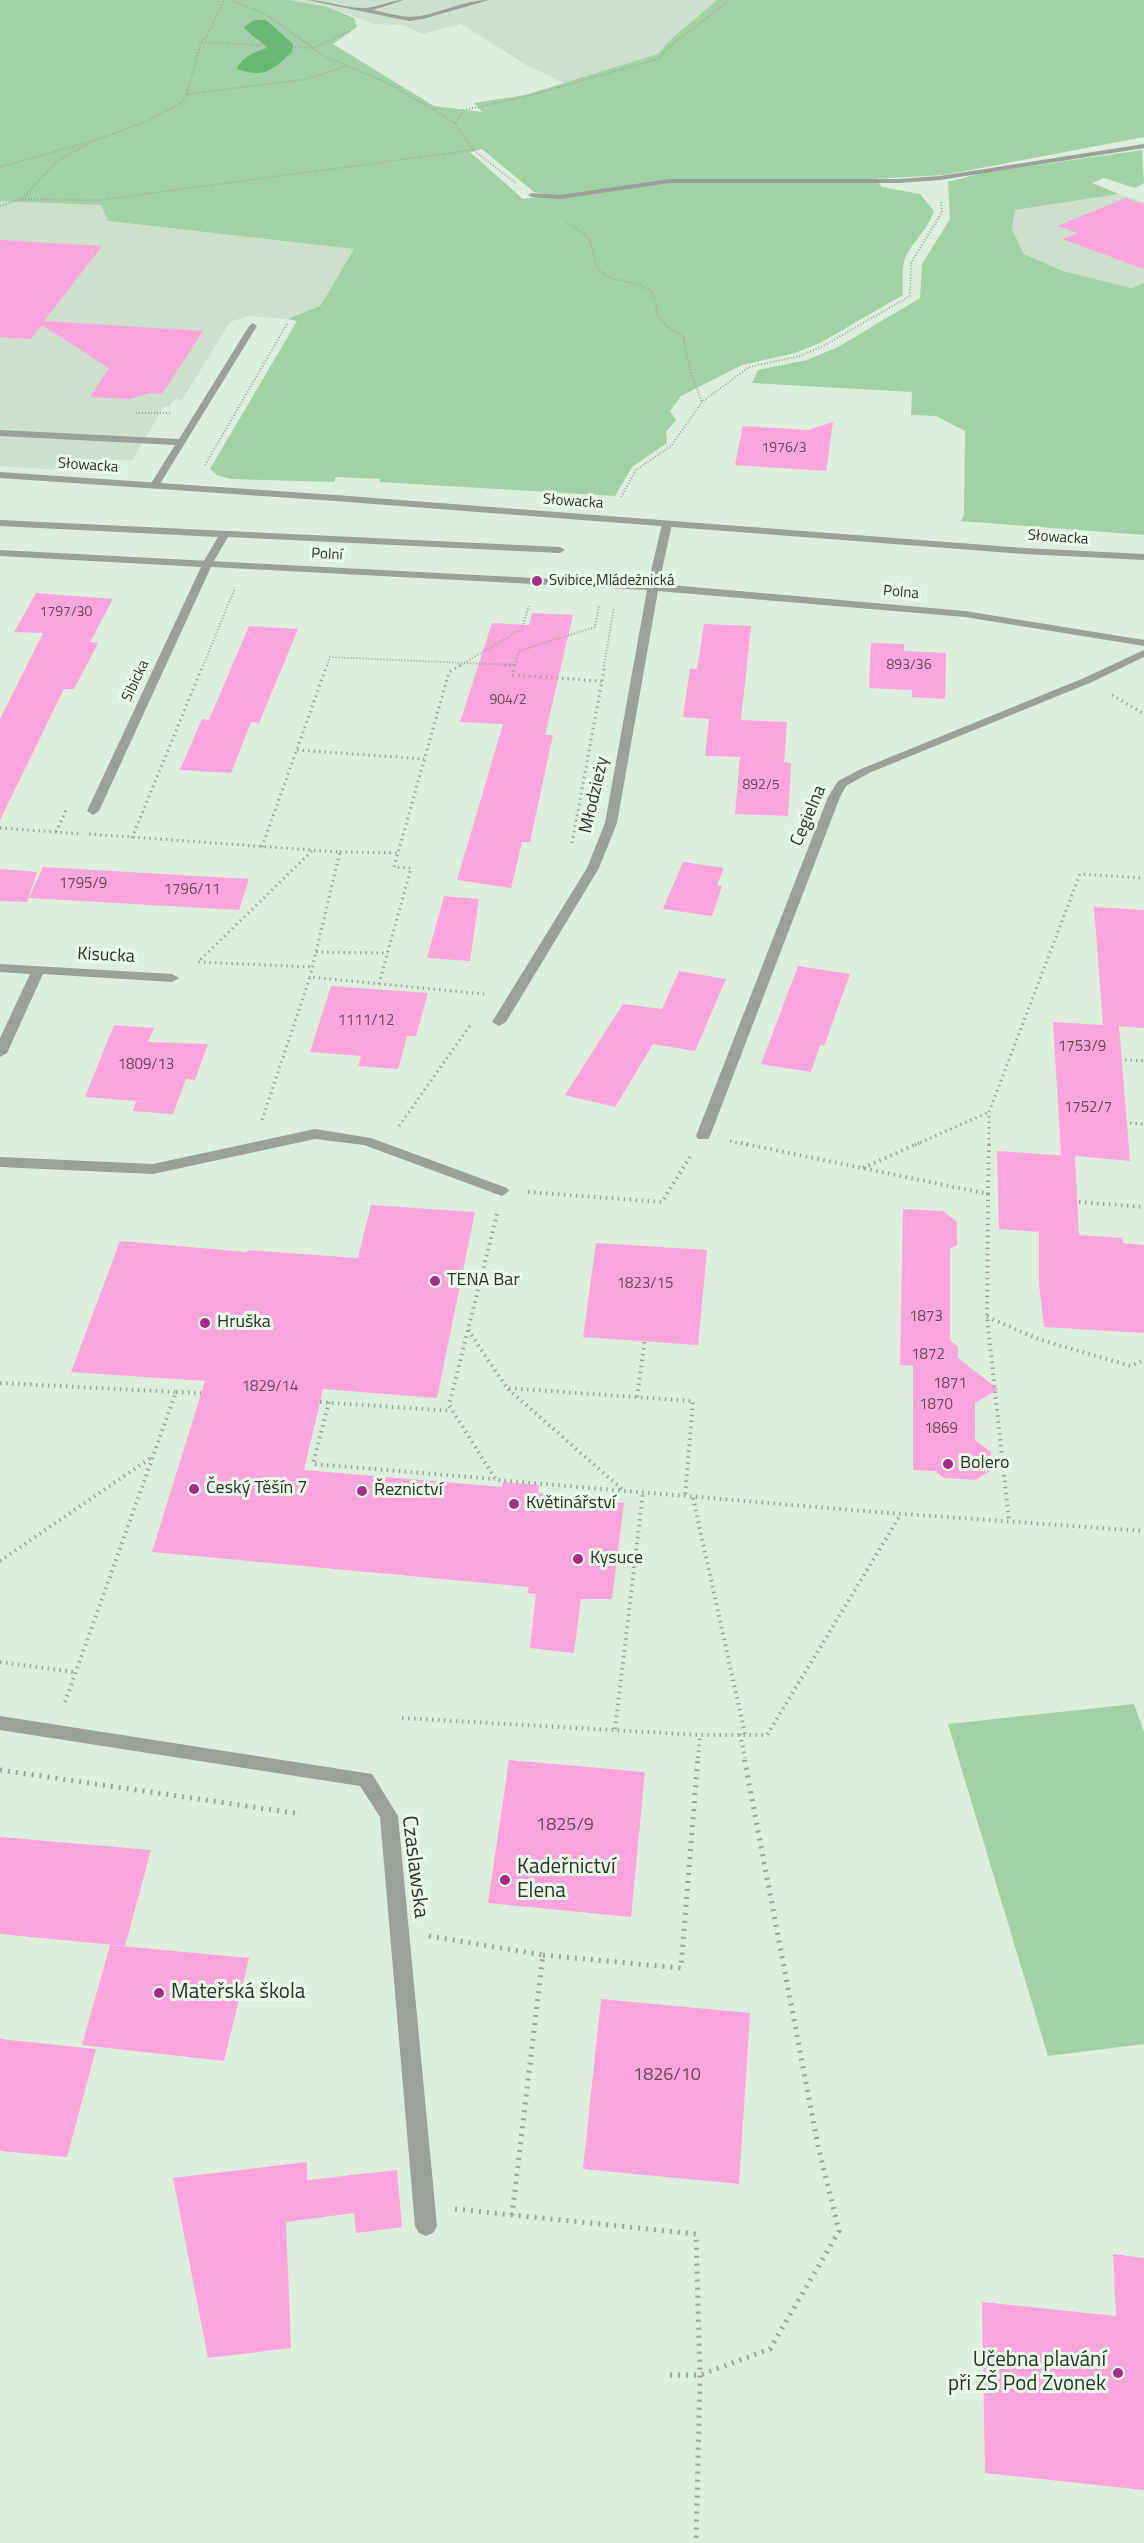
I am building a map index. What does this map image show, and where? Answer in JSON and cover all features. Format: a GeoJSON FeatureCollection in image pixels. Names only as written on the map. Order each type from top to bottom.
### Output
{"type":"FeatureCollection","features":[{"type":"Feature","properties":{"kind":"street"},"geometry":{"type":"LineString","coordinates":[[310,0],[409,19],[421,18],[486,0]]}},
{"type":"Feature","properties":{"kind":"street"},"geometry":{"type":"LineString","coordinates":[[362,10],[401,0]]}},
{"type":"Feature","properties":{"kind":"street"},"geometry":{"type":"LineString","coordinates":[[532,195],[560,197],[670,181],[899,181],[940,178],[1144,146]]}},
{"type":"Feature","properties":{"kind":"street"},"geometry":{"type":"LineString","coordinates":[[155,485],[253,326]]}},
{"type":"Feature","properties":{"kind":"street"},"geometry":{"type":"LineString","coordinates":[[0,433],[182,442]]}},
{"type":"Feature","properties":{"kind":"street","name":"Słowacka"},"geometry":{"type":"LineString","coordinates":[[0,475],[1144,557]]}},
{"type":"Feature","properties":{"kind":"street"},"geometry":{"type":"LineString","coordinates":[[0,523],[560,550]]}},
{"type":"Feature","properties":{"kind":"street","name":"Młodzieży"},"geometry":{"type":"LineString","coordinates":[[499,1022],[593,868],[611,823],[666,524]]}},
{"type":"Feature","properties":{"kind":"street","name":"Sibicka"},"geometry":{"type":"LineString","coordinates":[[93,811],[207,564],[224,535]]}},
{"type":"Feature","properties":{"kind":"street","name":"Polní"},"geometry":{"type":"LineString","coordinates":[[0,553],[653,587]]}},
{"type":"Feature","properties":{"kind":"street","name":"Polna"},"geometry":{"type":"LineString","coordinates":[[653,587],[965,614],[1144,643]]}},
{"type":"Feature","properties":{"kind":"street","name":"Cegielna"},"geometry":{"type":"LineString","coordinates":[[703,1136],[834,796],[842,784],[865,771],[1088,680],[1144,653]]}},
{"type":"Feature","properties":{"kind":"street","name":"Kisucka"},"geometry":{"type":"LineString","coordinates":[[0,968],[172,978]]}},
{"type":"Feature","properties":{"kind":"street"},"geometry":{"type":"LineString","coordinates":[[0,1053],[38,970]]}},
{"type":"Feature","properties":{"kind":"street"},"geometry":{"type":"LineString","coordinates":[[0,1162],[153,1169],[315,1134],[339,1135],[383,1148],[502,1191]]}},
{"type":"Feature","properties":{"kind":"street","name":"Czaslawska"},"geometry":{"type":"LineString","coordinates":[[0,1723],[366,1779],[389,1816],[426,2226]]}},
{"type":"Feature","properties":{"kind":"path"},"geometry":{"type":"LineString","coordinates":[[0,167],[96,140],[145,122],[181,103],[187,94],[201,42],[207,36],[224,0]]}},
{"type":"Feature","properties":{"kind":"path"},"geometry":{"type":"LineString","coordinates":[[230,0],[266,14],[324,56],[390,84],[455,123],[473,150],[589,238],[598,269],[610,278],[638,284],[651,291],[656,302],[657,315],[669,328],[683,337],[691,374],[702,402]]}},
{"type":"Feature","properties":{"kind":"path"},"geometry":{"type":"LineString","coordinates":[[455,123],[464,110],[529,96],[658,59],[669,47],[730,0]]}},
{"type":"Feature","properties":{"kind":"path"},"geometry":{"type":"LineString","coordinates":[[201,42],[314,48],[384,15]]}},
{"type":"Feature","properties":{"kind":"path"},"geometry":{"type":"LineString","coordinates":[[187,94],[302,80],[348,66]]}},
{"type":"Feature","properties":{"kind":"path"},"geometry":{"type":"LineString","coordinates":[[22,199],[57,161],[96,140]]}},
{"type":"Feature","properties":{"kind":"path"},"geometry":{"type":"LineString","coordinates":[[0,206],[22,199],[100,200],[473,150]]}},
{"type":"Feature","properties":{"kind":"path"},"geometry":{"type":"LineString","coordinates":[[612,520],[617,504],[636,470],[671,446],[702,402],[749,367],[800,356],[825,345],[910,296],[911,263],[942,212],[940,178]]}},
{"type":"Feature","properties":{"kind":"path"},"geometry":{"type":"LineString","coordinates":[[204,468],[287,324]]}},
{"type":"Feature","properties":{"kind":"path"},"geometry":{"type":"LineString","coordinates":[[132,838],[237,583]]}},
{"type":"Feature","properties":{"kind":"path"},"geometry":{"type":"LineString","coordinates":[[379,984],[411,868],[394,867],[449,672],[522,629],[530,602]]}},
{"type":"Feature","properties":{"kind":"path"},"geometry":{"type":"LineString","coordinates":[[572,848],[602,681],[614,606],[599,605],[595,627],[519,651],[512,675],[602,681]]}},
{"type":"Feature","properties":{"kind":"path"},"geometry":{"type":"LineString","coordinates":[[262,847],[330,657],[515,665]]}},
{"type":"Feature","properties":{"kind":"path"},"geometry":{"type":"LineString","coordinates":[[1088,680],[1144,714]]}},
{"type":"Feature","properties":{"kind":"path"},"geometry":{"type":"LineString","coordinates":[[297,750],[424,759]]}},
{"type":"Feature","properties":{"kind":"path"},"geometry":{"type":"LineString","coordinates":[[56,832],[70,801]]}},
{"type":"Feature","properties":{"kind":"path"},"geometry":{"type":"LineString","coordinates":[[0,828],[340,852],[398,853]]}},
{"type":"Feature","properties":{"kind":"path"},"geometry":{"type":"LineString","coordinates":[[313,850],[198,962],[313,967]]}},
{"type":"Feature","properties":{"kind":"path"},"geometry":{"type":"LineString","coordinates":[[253,1146],[313,967],[340,852]]}},
{"type":"Feature","properties":{"kind":"path"},"geometry":{"type":"LineString","coordinates":[[1009,1521],[987,1317],[989,1112],[1080,874],[1144,878]]}},
{"type":"Feature","properties":{"kind":"path"},"geometry":{"type":"LineString","coordinates":[[316,952],[388,953]]}},
{"type":"Feature","properties":{"kind":"path"},"geometry":{"type":"LineString","coordinates":[[310,977],[492,994]]}},
{"type":"Feature","properties":{"kind":"path"},"geometry":{"type":"LineString","coordinates":[[383,1148],[472,1023]]}},
{"type":"Feature","properties":{"kind":"path"},"geometry":{"type":"LineString","coordinates":[[1125,1060],[1144,1061]]}},
{"type":"Feature","properties":{"kind":"path"},"geometry":{"type":"LineString","coordinates":[[862,1168],[989,1112]]}},
{"type":"Feature","properties":{"kind":"path"},"geometry":{"type":"LineString","coordinates":[[1130,1123],[1144,1124]]}},
{"type":"Feature","properties":{"kind":"path"},"geometry":{"type":"LineString","coordinates":[[496,1479],[449,1405],[502,1191],[662,1203],[703,1136],[988,1194]]}},
{"type":"Feature","properties":{"kind":"path"},"geometry":{"type":"LineString","coordinates":[[1079,1202],[1144,1207]]}},
{"type":"Feature","properties":{"kind":"path"},"geometry":{"type":"LineString","coordinates":[[987,1317],[1041,1340],[1131,1366],[1144,1360]]}},
{"type":"Feature","properties":{"kind":"path"},"geometry":{"type":"LineString","coordinates":[[468,1330],[507,1388],[625,1491]]}},
{"type":"Feature","properties":{"kind":"path"},"geometry":{"type":"LineString","coordinates":[[637,1397],[645,1338]]}},
{"type":"Feature","properties":{"kind":"path"},"geometry":{"type":"LineString","coordinates":[[0,1383],[201,1393]]}},
{"type":"Feature","properties":{"kind":"path"},"geometry":{"type":"LineString","coordinates":[[507,1388],[693,1401],[685,1497]]}},
{"type":"Feature","properties":{"kind":"path"},"geometry":{"type":"LineString","coordinates":[[56,1732],[74,1672],[176,1392]]}},
{"type":"Feature","properties":{"kind":"path"},"geometry":{"type":"LineString","coordinates":[[320,1402],[452,1411]]}},
{"type":"Feature","properties":{"kind":"path"},"geometry":{"type":"LineString","coordinates":[[329,1402],[313,1464],[693,1498],[1144,1531]]}},
{"type":"Feature","properties":{"kind":"path"},"geometry":{"type":"LineString","coordinates":[[0,1561],[152,1456]]}},
{"type":"Feature","properties":{"kind":"path"},"geometry":{"type":"LineString","coordinates":[[615,1729],[643,1493]]}},
{"type":"Feature","properties":{"kind":"path"},"geometry":{"type":"LineString","coordinates":[[670,2375],[700,2374],[770,2349],[839,2231],[818,2146],[743,1734],[693,1498]]}},
{"type":"Feature","properties":{"kind":"path"},"geometry":{"type":"LineString","coordinates":[[402,1718],[700,1735],[767,1735],[902,1514]]}},
{"type":"Feature","properties":{"kind":"path"},"geometry":{"type":"LineString","coordinates":[[0,1662],[74,1672]]}},
{"type":"Feature","properties":{"kind":"path"},"geometry":{"type":"LineString","coordinates":[[399,1931],[543,1955],[681,1968],[700,1735]]}},
{"type":"Feature","properties":{"kind":"path"},"geometry":{"type":"LineString","coordinates":[[0,1770],[302,1814]]}},
{"type":"Feature","properties":{"kind":"path"},"geometry":{"type":"LineString","coordinates":[[512,2215],[543,1955]]}},
{"type":"Feature","properties":{"kind":"path"},"geometry":{"type":"LineString","coordinates":[[424,2206],[696,2234],[700,2374],[696,2543]]}},
{"type":"Feature","properties":{"kind":"shaded area"},"geometry":{"type":"Polygon","coordinates":[[[0,0],[289,0],[327,7],[354,18],[357,27],[333,44],[434,106],[482,112],[474,103],[525,95],[658,54],[669,41],[717,0],[1144,0],[1144,137],[944,175],[875,179],[882,187],[920,194],[934,211],[904,260],[903,295],[820,343],[795,353],[742,365],[681,396],[670,411],[676,420],[666,432],[667,443],[632,467],[615,496],[380,482],[380,479],[336,477],[334,482],[231,479],[217,475],[210,469],[297,321],[287,319],[320,306],[354,249],[108,221],[101,205],[0,201],[0,0]],[[482,149],[470,152],[523,199],[551,195],[534,192],[482,149]]]}},
{"type":"Feature","properties":{"kind":"shaded area"},"geometry":{"type":"Polygon","coordinates":[[[289,0],[717,0],[669,41],[658,54],[565,83],[528,66],[461,24],[422,34],[403,25],[373,24],[345,13],[289,0]]]}},
{"type":"Feature","properties":{"kind":"shaded area"},"geometry":{"type":"Polygon","coordinates":[[[254,20],[266,20],[293,44],[292,52],[279,64],[262,73],[237,69],[245,58],[267,48],[244,27],[254,20]]]}},
{"type":"Feature","properties":{"kind":"shaded area"},"geometry":{"type":"Polygon","coordinates":[[[1142,150],[1144,183],[1135,188],[1104,178],[1092,183],[1119,194],[1015,210],[1012,229],[1024,254],[1063,271],[1131,288],[1144,283],[1144,535],[961,521],[964,515],[965,431],[936,416],[911,415],[912,392],[752,383],[758,370],[807,360],[838,347],[920,298],[922,264],[950,219],[948,182],[981,173],[1142,150]]]}},
{"type":"Feature","properties":{"kind":"shaded area"},"geometry":{"type":"Polygon","coordinates":[[[1119,194],[1144,202],[1144,283],[1131,288],[1063,271],[1024,254],[1012,229],[1015,210],[1119,194]]]}},
{"type":"Feature","properties":{"kind":"shaded area"},"geometry":{"type":"Polygon","coordinates":[[[0,201],[102,205],[108,221],[354,249],[320,306],[287,319],[248,316],[230,322],[182,400],[174,399],[169,407],[164,407],[132,460],[100,459],[94,470],[0,466],[0,201]]]}},
{"type":"Feature","properties":{"kind":"shaded area"},"geometry":{"type":"Polygon","coordinates":[[[1134,1704],[1144,1732],[1144,2044],[1048,2056],[948,1724],[1134,1704]]]}},
{"type":"Feature","properties":{"kind":"building"},"geometry":{"type":"Polygon","coordinates":[[[1126,198],[1144,204],[1144,269],[1062,239],[1078,233],[1057,226],[1126,198]]]}},
{"type":"Feature","properties":{"kind":"building"},"geometry":{"type":"Polygon","coordinates":[[[0,240],[102,246],[44,321],[203,331],[162,394],[151,393],[129,399],[90,397],[109,368],[42,325],[31,339],[0,337],[0,240]]]}},
{"type":"Feature","properties":{"kind":"building"},"geometry":{"type":"Polygon","coordinates":[[[833,422],[826,471],[735,465],[743,426],[808,430],[833,422]]]}},
{"type":"Feature","properties":{"kind":"building"},"geometry":{"type":"Polygon","coordinates":[[[36,593],[113,599],[90,642],[98,643],[74,689],[64,689],[0,820],[0,719],[43,633],[14,632],[36,593]]]}},
{"type":"Feature","properties":{"kind":"building"},"geometry":{"type":"Polygon","coordinates":[[[532,613],[573,615],[545,735],[553,735],[530,842],[522,842],[511,888],[457,880],[503,724],[460,722],[492,623],[529,625],[532,613]]]}},
{"type":"Feature","properties":{"kind":"building"},"geometry":{"type":"Polygon","coordinates":[[[704,624],[751,626],[741,720],[787,722],[784,762],[791,763],[788,816],[735,814],[740,757],[705,756],[709,719],[683,717],[690,669],[697,669],[704,624]]]}},
{"type":"Feature","properties":{"kind":"building"},"geometry":{"type":"Polygon","coordinates":[[[249,626],[298,629],[259,723],[251,722],[231,773],[180,770],[202,719],[209,720],[249,626]]]}},
{"type":"Feature","properties":{"kind":"building"},"geometry":{"type":"Polygon","coordinates":[[[871,643],[904,644],[904,651],[946,653],[945,699],[912,697],[912,690],[869,688],[871,643]]]}},
{"type":"Feature","properties":{"kind":"building"},"geometry":{"type":"Polygon","coordinates":[[[683,862],[724,868],[717,885],[722,886],[712,916],[663,909],[683,862]]]}},
{"type":"Feature","properties":{"kind":"building"},"geometry":{"type":"Polygon","coordinates":[[[43,867],[249,879],[239,910],[29,898],[43,867]]]}},
{"type":"Feature","properties":{"kind":"building"},"geometry":{"type":"Polygon","coordinates":[[[0,869],[37,872],[27,902],[0,901],[0,869]]]}},
{"type":"Feature","properties":{"kind":"building"},"geometry":{"type":"Polygon","coordinates":[[[444,896],[479,899],[470,961],[427,958],[444,896]]]}},
{"type":"Feature","properties":{"kind":"building"},"geometry":{"type":"Polygon","coordinates":[[[1094,907],[1144,910],[1144,1028],[1103,1025],[1094,907]]]}},
{"type":"Feature","properties":{"kind":"building"},"geometry":{"type":"Polygon","coordinates":[[[798,966],[850,974],[824,1046],[820,1045],[811,1072],[761,1064],[798,966]]]}},
{"type":"Feature","properties":{"kind":"building"},"geometry":{"type":"Polygon","coordinates":[[[679,971],[726,979],[695,1051],[653,1044],[615,1107],[565,1095],[623,1004],[662,1009],[679,971]]]}},
{"type":"Feature","properties":{"kind":"building"},"geometry":{"type":"Polygon","coordinates":[[[331,986],[428,993],[416,1036],[407,1036],[398,1069],[358,1066],[361,1056],[310,1052],[331,986]]]}},
{"type":"Feature","properties":{"kind":"building"},"geometry":{"type":"Polygon","coordinates":[[[1053,1022],[1119,1026],[1130,1161],[1075,1156],[1079,1235],[1122,1238],[1123,1243],[1144,1245],[1144,1333],[1044,1327],[1039,1284],[1039,1232],[999,1229],[997,1151],[1073,1156],[1061,1155],[1053,1022]]]}},
{"type":"Feature","properties":{"kind":"building"},"geometry":{"type":"Polygon","coordinates":[[[114,1025],[154,1028],[148,1042],[208,1044],[195,1080],[186,1079],[173,1114],[133,1111],[136,1101],[85,1097],[114,1025]]]}},
{"type":"Feature","properties":{"kind":"building"},"geometry":{"type":"Polygon","coordinates":[[[371,1205],[475,1212],[437,1398],[323,1389],[304,1470],[502,1487],[503,1482],[539,1485],[538,1493],[552,1494],[551,1497],[624,1503],[612,1599],[581,1599],[574,1653],[530,1648],[536,1594],[527,1593],[529,1587],[152,1552],[205,1381],[71,1372],[120,1241],[247,1252],[247,1250],[358,1258],[371,1205]]]}},
{"type":"Feature","properties":{"kind":"building"},"geometry":{"type":"Polygon","coordinates":[[[903,1209],[943,1211],[957,1222],[957,1245],[950,1249],[950,1340],[958,1347],[958,1358],[998,1389],[975,1403],[975,1440],[991,1452],[991,1470],[976,1480],[944,1478],[935,1471],[913,1470],[913,1366],[900,1365],[903,1209]]]}},
{"type":"Feature","properties":{"kind":"building"},"geometry":{"type":"Polygon","coordinates":[[[596,1243],[707,1250],[698,1345],[583,1337],[596,1243]]]}},
{"type":"Feature","properties":{"kind":"building"},"geometry":{"type":"Polygon","coordinates":[[[509,1760],[645,1772],[631,1917],[488,1903],[509,1760]]]}},
{"type":"Feature","properties":{"kind":"building"},"geometry":{"type":"Polygon","coordinates":[[[0,1837],[151,1850],[125,1946],[0,1934],[0,1837]]]}},
{"type":"Feature","properties":{"kind":"building"},"geometry":{"type":"Polygon","coordinates":[[[110,1945],[249,1958],[224,2061],[82,2045],[110,1945]]]}},
{"type":"Feature","properties":{"kind":"building"},"geometry":{"type":"Polygon","coordinates":[[[601,1999],[750,2013],[739,2184],[583,2169],[601,1999]]]}},
{"type":"Feature","properties":{"kind":"building"},"geometry":{"type":"Polygon","coordinates":[[[0,2039],[96,2049],[67,2157],[0,2151],[0,2039]]]}},
{"type":"Feature","properties":{"kind":"building"},"geometry":{"type":"Polygon","coordinates":[[[307,2162],[307,2180],[397,2170],[402,2227],[356,2233],[354,2213],[286,2222],[291,2348],[208,2358],[173,2178],[307,2162]]]}},
{"type":"Feature","properties":{"kind":"building"},"geometry":{"type":"Polygon","coordinates":[[[1113,2254],[1144,2258],[1144,2490],[985,2473],[982,2302],[1116,2316],[1113,2254]]]}},
{"type":"Feature","properties":{"kind":"place","name":"Svibice,Mládežnická"},"geometry":{"type":"Point","coordinates":[537,581]}},
{"type":"Feature","properties":{"kind":"place","name":"TENA Bar"},"geometry":{"type":"Point","coordinates":[435,1281]}},
{"type":"Feature","properties":{"kind":"place","name":"Hruška"},"geometry":{"type":"Point","coordinates":[205,1323]}},
{"type":"Feature","properties":{"kind":"place","name":"Bolero"},"geometry":{"type":"Point","coordinates":[948,1464]}},
{"type":"Feature","properties":{"kind":"place","name":"Český Těšín 7"},"geometry":{"type":"Point","coordinates":[194,1489]}},
{"type":"Feature","properties":{"kind":"place","name":"Řeznictví"},"geometry":{"type":"Point","coordinates":[362,1491]}},
{"type":"Feature","properties":{"kind":"place","name":"Květinářství"},"geometry":{"type":"Point","coordinates":[514,1504]}},
{"type":"Feature","properties":{"kind":"place","name":"Kysuce"},"geometry":{"type":"Point","coordinates":[578,1559]}},
{"type":"Feature","properties":{"kind":"place","name":"Kadeřnictví Elena"},"geometry":{"type":"Point","coordinates":[505,1880]}},
{"type":"Feature","properties":{"kind":"place","name":"Mateřská škola"},"geometry":{"type":"Point","coordinates":[159,1993]}},
{"type":"Feature","properties":{"kind":"place","name":"Učebna plavání při ZŠ Pod Zvonek"},"geometry":{"type":"Point","coordinates":[1118,2373]}}]}
